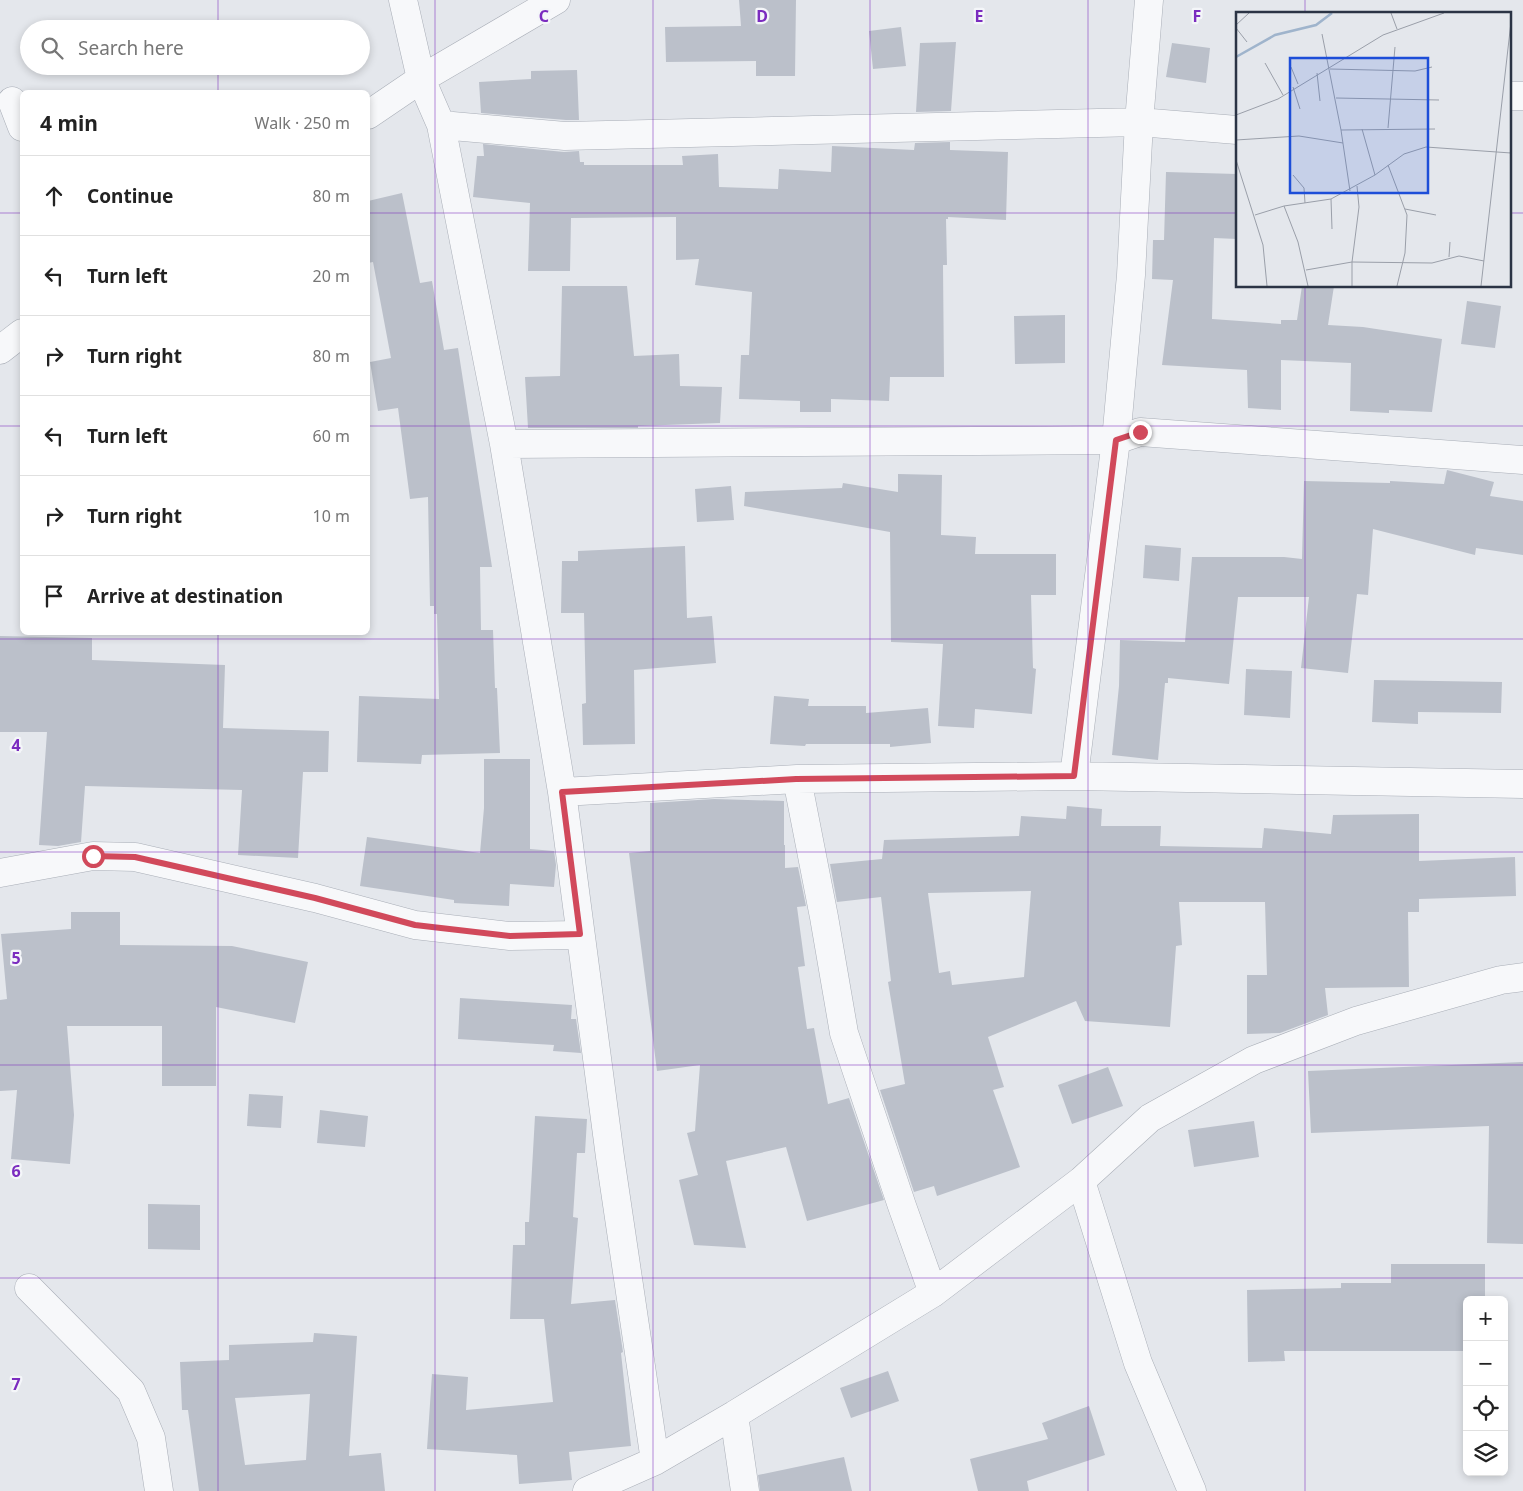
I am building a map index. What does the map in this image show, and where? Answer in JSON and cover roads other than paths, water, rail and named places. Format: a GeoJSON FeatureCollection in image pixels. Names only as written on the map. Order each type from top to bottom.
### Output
{"type":"FeatureCollection","features":[{"type":"Feature","properties":{"kind":"street"},"geometry":{"type":"LineString","coordinates":[[403,0],[421,78],[441,125],[504,444],[562,792],[610,1157],[655,1461]]}},
{"type":"Feature","properties":{"kind":"street"},"geometry":{"type":"LineString","coordinates":[[370,115],[421,78],[556,0]]}},
{"type":"Feature","properties":{"kind":"street"},"geometry":{"type":"LineString","coordinates":[[1074,776],[1116,440],[1132,275],[1139,122],[1149,0]]}},
{"type":"Feature","properties":{"kind":"street"},"geometry":{"type":"LineString","coordinates":[[1510,96],[1523,96]]}},
{"type":"Feature","properties":{"kind":"street"},"geometry":{"type":"LineString","coordinates":[[12,101],[20,122]]}},
{"type":"Feature","properties":{"kind":"street"},"geometry":{"type":"LineString","coordinates":[[441,125],[565,136],[1139,122],[1236,130]]}},
{"type":"Feature","properties":{"kind":"street"},"geometry":{"type":"LineString","coordinates":[[0,350],[20,335]]}},
{"type":"Feature","properties":{"kind":"street"},"geometry":{"type":"LineString","coordinates":[[504,444],[1116,440],[1140,432],[1523,460]]}},
{"type":"Feature","properties":{"kind":"street"},"geometry":{"type":"LineString","coordinates":[[562,792],[796,779],[1074,776],[1523,784]]}},
{"type":"Feature","properties":{"kind":"street"},"geometry":{"type":"LineString","coordinates":[[796,779],[824,917],[844,1032],[933,1293]]}},
{"type":"Feature","properties":{"kind":"street"},"geometry":{"type":"LineString","coordinates":[[0,873],[93,856],[135,857],[315,898],[415,925],[510,936],[580,934]]}},
{"type":"Feature","properties":{"kind":"street"},"geometry":{"type":"LineString","coordinates":[[587,1491],[655,1461],[933,1293],[1081,1181],[1150,1118],[1254,1060],[1356,1021],[1501,980],[1523,977]]}},
{"type":"Feature","properties":{"kind":"street"},"geometry":{"type":"LineString","coordinates":[[1081,1181],[1138,1364],[1192,1491]]}},
{"type":"Feature","properties":{"kind":"street"},"geometry":{"type":"LineString","coordinates":[[29,1288],[131,1391],[151,1438],[159,1491]]}},
{"type":"Feature","properties":{"kind":"street"},"geometry":{"type":"LineString","coordinates":[[734,1414],[745,1491]]}}]}
